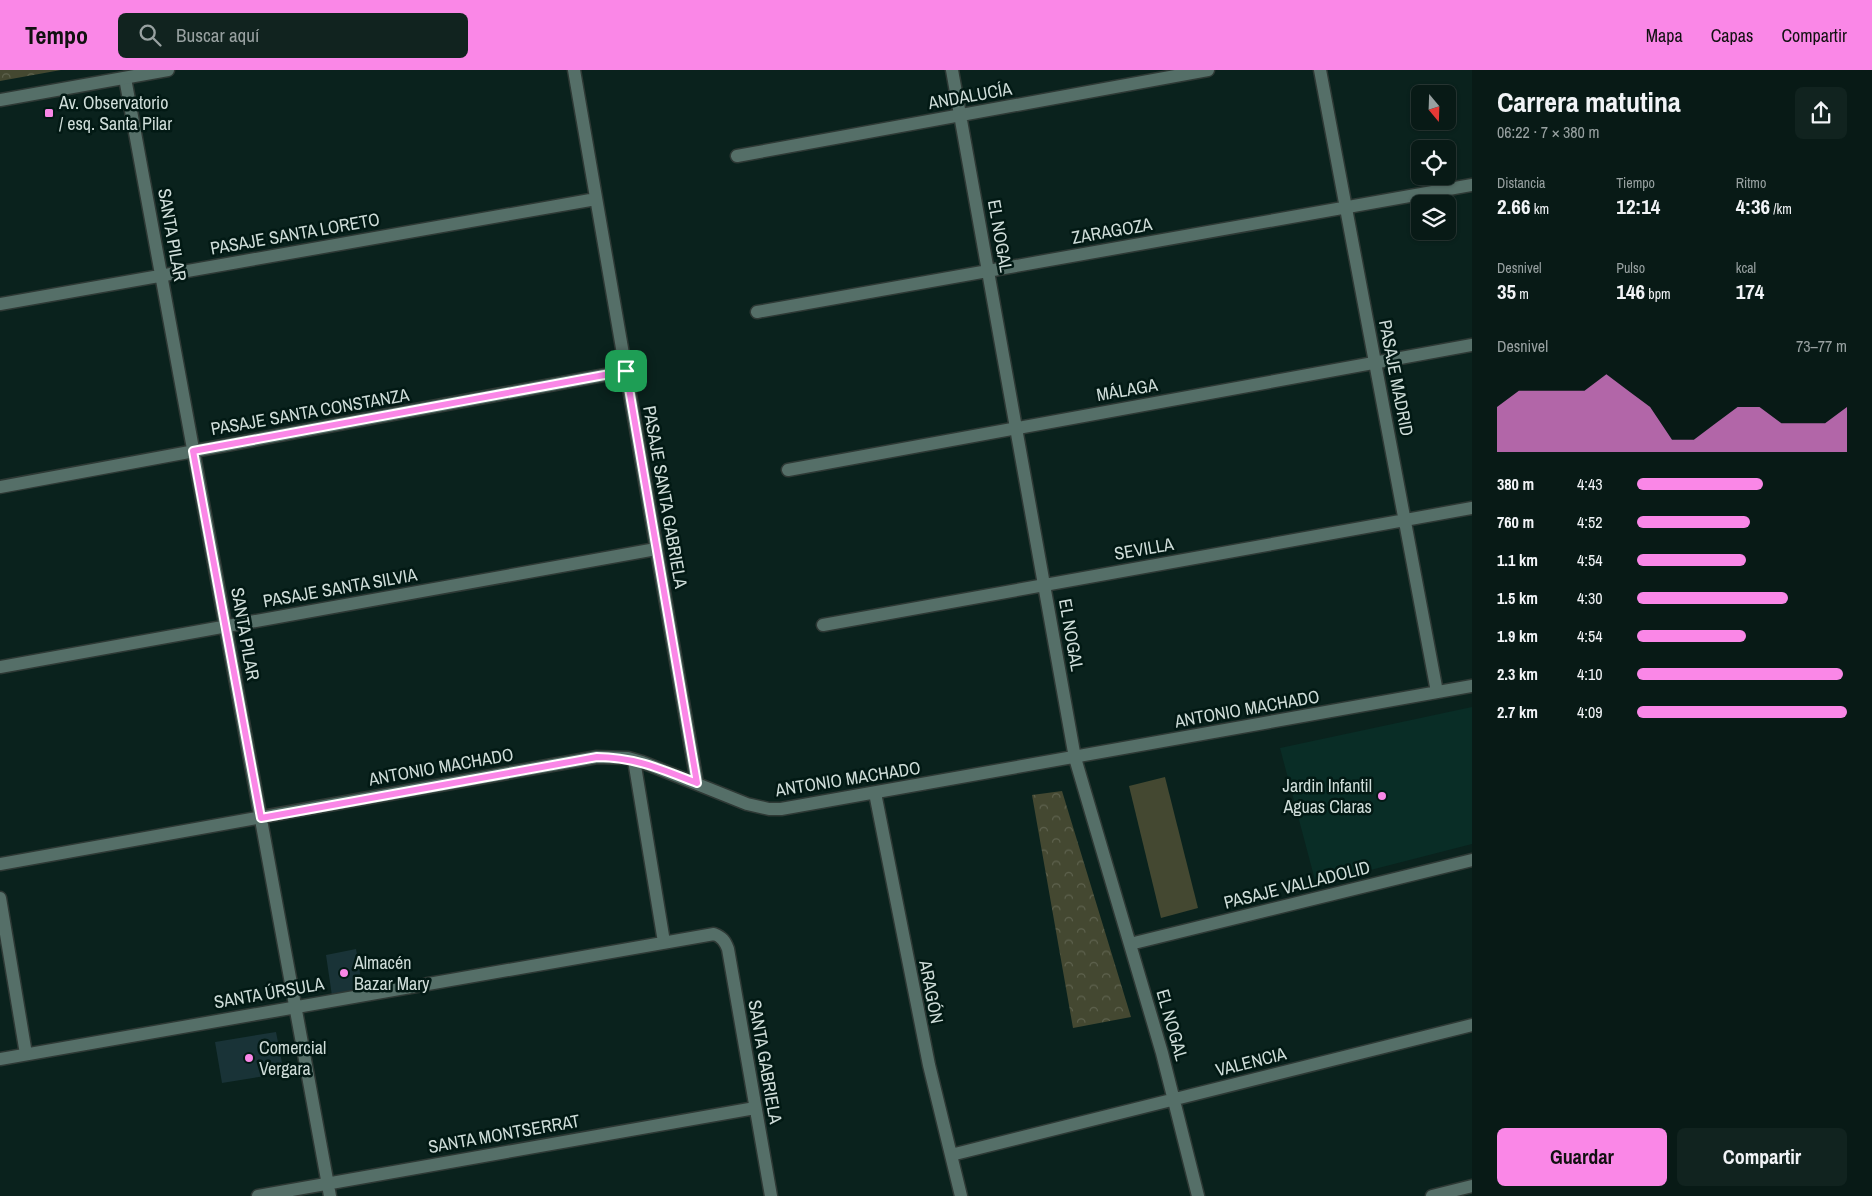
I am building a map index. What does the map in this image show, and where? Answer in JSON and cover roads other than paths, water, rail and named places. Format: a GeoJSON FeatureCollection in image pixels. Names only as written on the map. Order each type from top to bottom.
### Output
{"type":"FeatureCollection","features":[{"type":"Feature","properties":{"kind":"street"},"geometry":{"type":"LineString","coordinates":[[0,100],[168,70]]}},
{"type":"Feature","properties":{"kind":"street","name":"PASAJE SANTA GABRIELA"},"geometry":{"type":"LineString","coordinates":[[574,70],[697,783]]}},
{"type":"Feature","properties":{"kind":"street","name":"EL NOGAL"},"geometry":{"type":"LineString","coordinates":[[952,70],[1076,758],[1174,1099],[1198,1196]]}},
{"type":"Feature","properties":{"kind":"street","name":"ANDALUCÍA"},"geometry":{"type":"LineString","coordinates":[[737,156],[1208,70]]}},
{"type":"Feature","properties":{"kind":"street","name":"PASAJE MADRID"},"geometry":{"type":"LineString","coordinates":[[1320,70],[1437,692]]}},
{"type":"Feature","properties":{"kind":"street","name":"SANTA PILAR"},"geometry":{"type":"LineString","coordinates":[[125,78],[329,1190]]}},
{"type":"Feature","properties":{"kind":"street","name":"ZARAGOZA"},"geometry":{"type":"LineString","coordinates":[[757,312],[1472,185]]}},
{"type":"Feature","properties":{"kind":"street","name":"PASAJE SANTA LORETO"},"geometry":{"type":"LineString","coordinates":[[0,304],[596,199]]}},
{"type":"Feature","properties":{"kind":"street","name":"MÁLAGA"},"geometry":{"type":"LineString","coordinates":[[788,470],[1472,345]]}},
{"type":"Feature","properties":{"kind":"street","name":"PASAJE SANTA CONSTANZA"},"geometry":{"type":"LineString","coordinates":[[0,487],[626,371]]}},
{"type":"Feature","properties":{"kind":"street","name":"SEVILLA"},"geometry":{"type":"LineString","coordinates":[[823,626],[1472,508]]}},
{"type":"Feature","properties":{"kind":"street","name":"PASAJE SANTA SILVIA"},"geometry":{"type":"LineString","coordinates":[[0,667],[656,549]]}},
{"type":"Feature","properties":{"kind":"street","name":"ANTONIO MACHADO"},"geometry":{"type":"LineString","coordinates":[[0,864],[582,759],[613,757],[634,760],[747,804],[769,809],[793,808],[1472,686]]}},
{"type":"Feature","properties":{"kind":"street"},"geometry":{"type":"LineString","coordinates":[[634,760],[664,942]]}},
{"type":"Feature","properties":{"kind":"street","name":"ARAGÓN"},"geometry":{"type":"LineString","coordinates":[[875,793],[927,1057],[961,1196]]}},
{"type":"Feature","properties":{"kind":"street","name":"PASAJE VALLADOLID"},"geometry":{"type":"LineString","coordinates":[[1130,944],[1472,860]]}},
{"type":"Feature","properties":{"kind":"street"},"geometry":{"type":"LineString","coordinates":[[0,898],[26,1054]]}},
{"type":"Feature","properties":{"kind":"street","name":"SANTA ÚRSULA"},"geometry":{"type":"LineString","coordinates":[[0,1059],[664,942],[714,934],[720,937]]}},
{"type":"Feature","properties":{"kind":"street","name":"SANTA GABRIELA"},"geometry":{"type":"LineString","coordinates":[[720,937],[726,942],[728,949],[771,1196]]}},
{"type":"Feature","properties":{"kind":"street","name":"VALENCIA"},"geometry":{"type":"LineString","coordinates":[[951,1155],[1472,1025]]}},
{"type":"Feature","properties":{"kind":"street","name":"SANTA MONTSERRAT"},"geometry":{"type":"LineString","coordinates":[[258,1196],[329,1190],[755,1108]]}},
{"type":"Feature","properties":{"kind":"street"},"geometry":{"type":"LineString","coordinates":[[1432,1196],[1472,1186]]}},
{"type":"Feature","properties":{"kind":"place","name":"Av. Observatorio / esq. Santa Pilar"},"geometry":{"type":"Point","coordinates":[49,113]}},
{"type":"Feature","properties":{"kind":"place","name":"Jardin Infantil Aguas Claras"},"geometry":{"type":"Point","coordinates":[1382,796]}},
{"type":"Feature","properties":{"kind":"place","name":"Almacén Bazar Mary"},"geometry":{"type":"Point","coordinates":[344,973]}},
{"type":"Feature","properties":{"kind":"place","name":"Comercial Vergara"},"geometry":{"type":"Point","coordinates":[249,1058]}}]}
